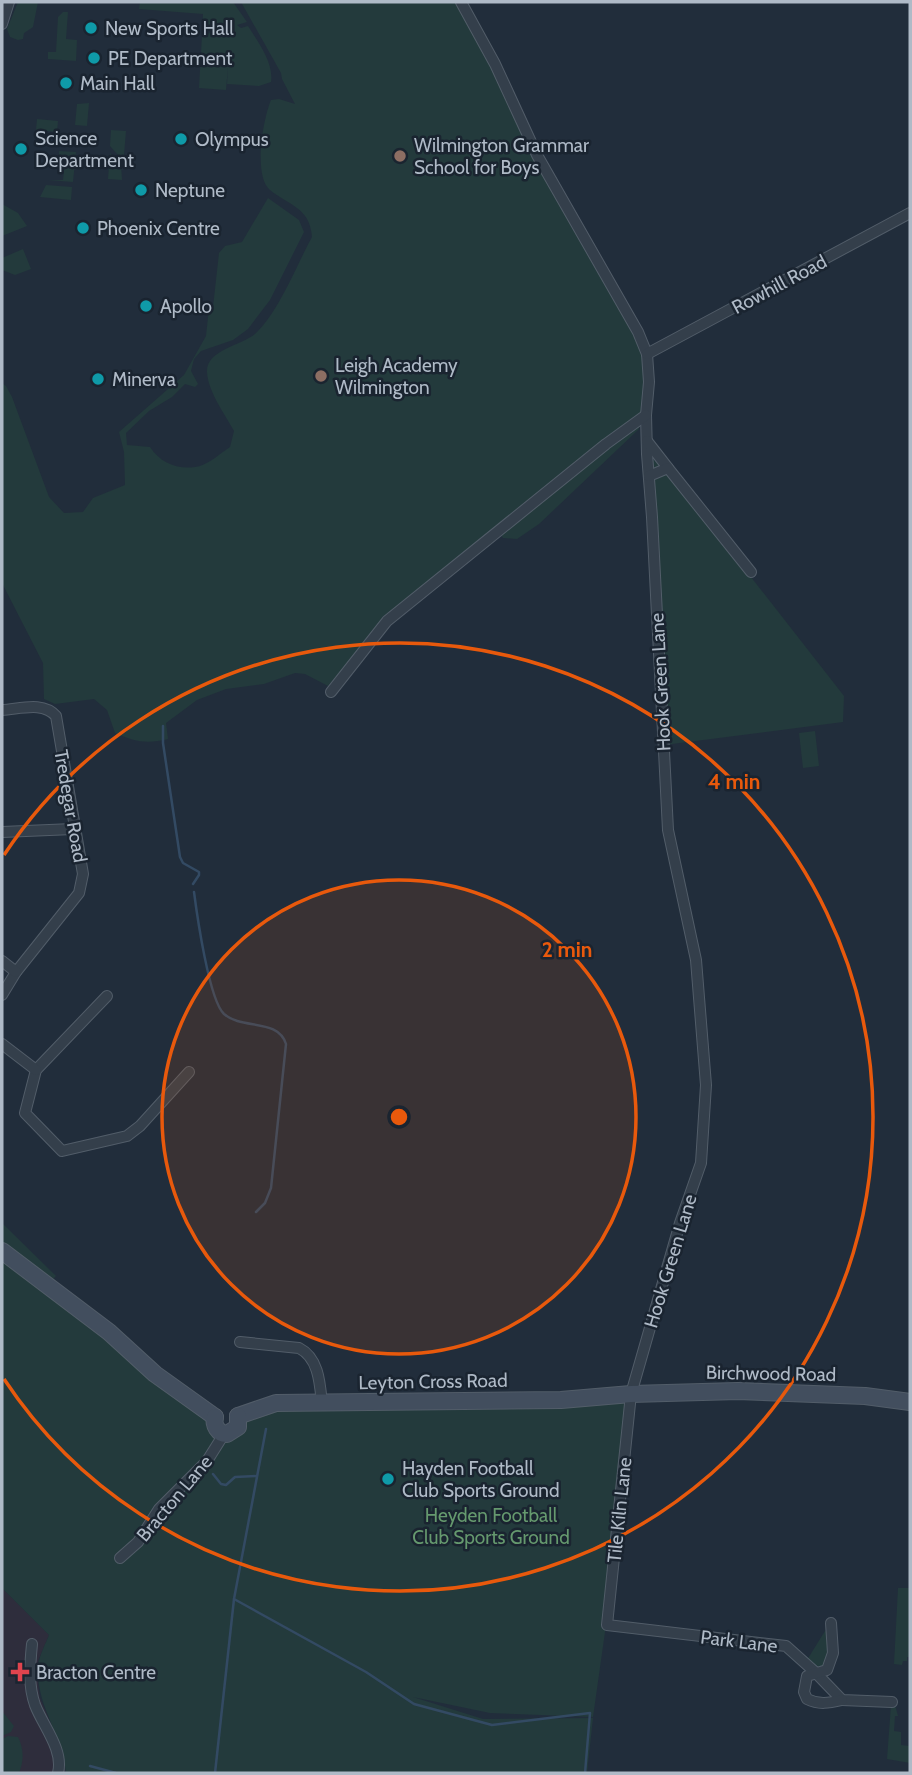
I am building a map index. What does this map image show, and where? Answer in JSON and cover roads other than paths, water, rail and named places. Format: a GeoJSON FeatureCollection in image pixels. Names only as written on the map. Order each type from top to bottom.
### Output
{"type":"FeatureCollection","features":[{"type":"Feature","properties":{"kind":"street"},"geometry":{"type":"LineString","coordinates":[[2,24],[9,2]]}},
{"type":"Feature","properties":{"kind":"street","name":"Hook Green Lane"},"geometry":{"type":"LineString","coordinates":[[461,2],[495,64],[537,155],[638,332],[647,354],[647,441],[668,830],[696,960],[706,1085],[701,1163],[680,1223],[631,1394]]}},
{"type":"Feature","properties":{"kind":"street","name":"Rowhill Road"},"geometry":{"type":"LineString","coordinates":[[647,354],[910,213]]}},
{"type":"Feature","properties":{"kind":"street"},"geometry":{"type":"LineString","coordinates":[[331,692],[387,621],[606,444],[646,415]]}},
{"type":"Feature","properties":{"kind":"street"},"geometry":{"type":"LineString","coordinates":[[647,441],[751,572]]}},
{"type":"Feature","properties":{"kind":"street"},"geometry":{"type":"LineString","coordinates":[[649,476],[668,468]]}},
{"type":"Feature","properties":{"kind":"street","name":"Tredegar Road"},"geometry":{"type":"LineString","coordinates":[[2,710],[42,706],[50,709],[56,716],[83,874],[79,893],[16,972],[2,995]]}},
{"type":"Feature","properties":{"kind":"street"},"geometry":{"type":"LineString","coordinates":[[2,832],[74,829]]}},
{"type":"Feature","properties":{"kind":"street"},"geometry":{"type":"LineString","coordinates":[[2,961],[16,972]]}},
{"type":"Feature","properties":{"kind":"street"},"geometry":{"type":"LineString","coordinates":[[107,996],[36,1070],[25,1113],[62,1151],[127,1136],[140,1126],[189,1072]]}},
{"type":"Feature","properties":{"kind":"street"},"geometry":{"type":"LineString","coordinates":[[2,1044],[36,1070]]}},
{"type":"Feature","properties":{"kind":"street"},"geometry":{"type":"LineString","coordinates":[[2,1251],[108,1332],[155,1374],[215,1417],[216,1428],[224,1434],[231,1434],[236,1429],[238,1416]]}},
{"type":"Feature","properties":{"kind":"street"},"geometry":{"type":"LineString","coordinates":[[240,1342],[307,1352],[314,1364],[322,1404]]}},
{"type":"Feature","properties":{"kind":"street","name":"Birchwood Road"},"geometry":{"type":"LineString","coordinates":[[631,1394],[791,1392],[865,1396],[910,1402]]}},
{"type":"Feature","properties":{"kind":"street","name":"Leyton Cross Road"},"geometry":{"type":"LineString","coordinates":[[215,1417],[220,1411],[227,1409],[238,1416],[276,1403],[561,1400],[631,1394]]}},
{"type":"Feature","properties":{"kind":"street","name":"Tile Kiln Lane"},"geometry":{"type":"LineString","coordinates":[[607,1625],[631,1394]]}},
{"type":"Feature","properties":{"kind":"street","name":"Bracton Lane"},"geometry":{"type":"LineString","coordinates":[[120,1558],[138,1542],[159,1509],[207,1461],[224,1434]]}},
{"type":"Feature","properties":{"kind":"street"},"geometry":{"type":"LineString","coordinates":[[831,1623],[833,1653],[827,1670],[807,1676],[804,1692],[807,1699],[827,1704],[842,1700],[892,1702]]}},
{"type":"Feature","properties":{"kind":"street","name":"Park Lane"},"geometry":{"type":"LineString","coordinates":[[607,1625],[786,1646],[842,1700]]}},
{"type":"Feature","properties":{"kind":"street"},"geometry":{"type":"LineString","coordinates":[[32,1644],[29,1672],[31,1690],[54,1745],[60,1766],[58,1773]]}},
{"type":"Feature","properties":{"kind":"waterway"},"geometry":{"type":"LineString","coordinates":[[163,726],[163,743],[180,857],[183,863],[199,872],[193,884]]}},
{"type":"Feature","properties":{"kind":"waterway"},"geometry":{"type":"LineString","coordinates":[[194,892],[204,956],[219,1006],[224,1014],[232,1019],[268,1027],[282,1036],[286,1044],[271,1188],[265,1203],[256,1212]]}},
{"type":"Feature","properties":{"kind":"waterway"},"geometry":{"type":"LineString","coordinates":[[266,1429],[234,1599],[366,1672],[414,1704],[492,1725],[590,1713],[585,1773]]}},
{"type":"Feature","properties":{"kind":"waterway"},"geometry":{"type":"LineString","coordinates":[[213,1474],[221,1484],[226,1485],[235,1477],[257,1476]]}},
{"type":"Feature","properties":{"kind":"waterway"},"geometry":{"type":"LineString","coordinates":[[215,1773],[234,1599]]}},
{"type":"Feature","properties":{"kind":"waterway"},"geometry":{"type":"LineString","coordinates":[[90,1766],[116,1773]]}},
{"type":"Feature","properties":{"kind":"place","name":"New Sports Hall"},"geometry":{"type":"Point","coordinates":[91,28]}},
{"type":"Feature","properties":{"kind":"place","name":"PE Department"},"geometry":{"type":"Point","coordinates":[94,58]}},
{"type":"Feature","properties":{"kind":"place","name":"Main Hall"},"geometry":{"type":"Point","coordinates":[66,83]}},
{"type":"Feature","properties":{"kind":"place","name":"Olympus"},"geometry":{"type":"Point","coordinates":[181,139]}},
{"type":"Feature","properties":{"kind":"place","name":"Science Department"},"geometry":{"type":"Point","coordinates":[21,149]}},
{"type":"Feature","properties":{"kind":"place","name":"Wilmington Grammar School for Boys"},"geometry":{"type":"Point","coordinates":[400,156]}},
{"type":"Feature","properties":{"kind":"place","name":"Neptune"},"geometry":{"type":"Point","coordinates":[141,190]}},
{"type":"Feature","properties":{"kind":"place","name":"Phoenix Centre"},"geometry":{"type":"Point","coordinates":[83,228]}},
{"type":"Feature","properties":{"kind":"place","name":"Apollo"},"geometry":{"type":"Point","coordinates":[146,306]}},
{"type":"Feature","properties":{"kind":"place","name":"Leigh Academy Wilmington"},"geometry":{"type":"Point","coordinates":[321,376]}},
{"type":"Feature","properties":{"kind":"place","name":"Minerva"},"geometry":{"type":"Point","coordinates":[98,379]}},
{"type":"Feature","properties":{"kind":"place","name":"Hayden Football Club Sports Ground"},"geometry":{"type":"Point","coordinates":[388,1479]}},
{"type":"Feature","properties":{"kind":"place","name":"Bracton Centre"},"geometry":{"type":"Point","coordinates":[20,1672]}},
{"type":"Feature","properties":{"kind":"park label","name":"Heyden Football Club Sports Ground"},"geometry":{"type":"Point","coordinates":[491,1526]}}]}
